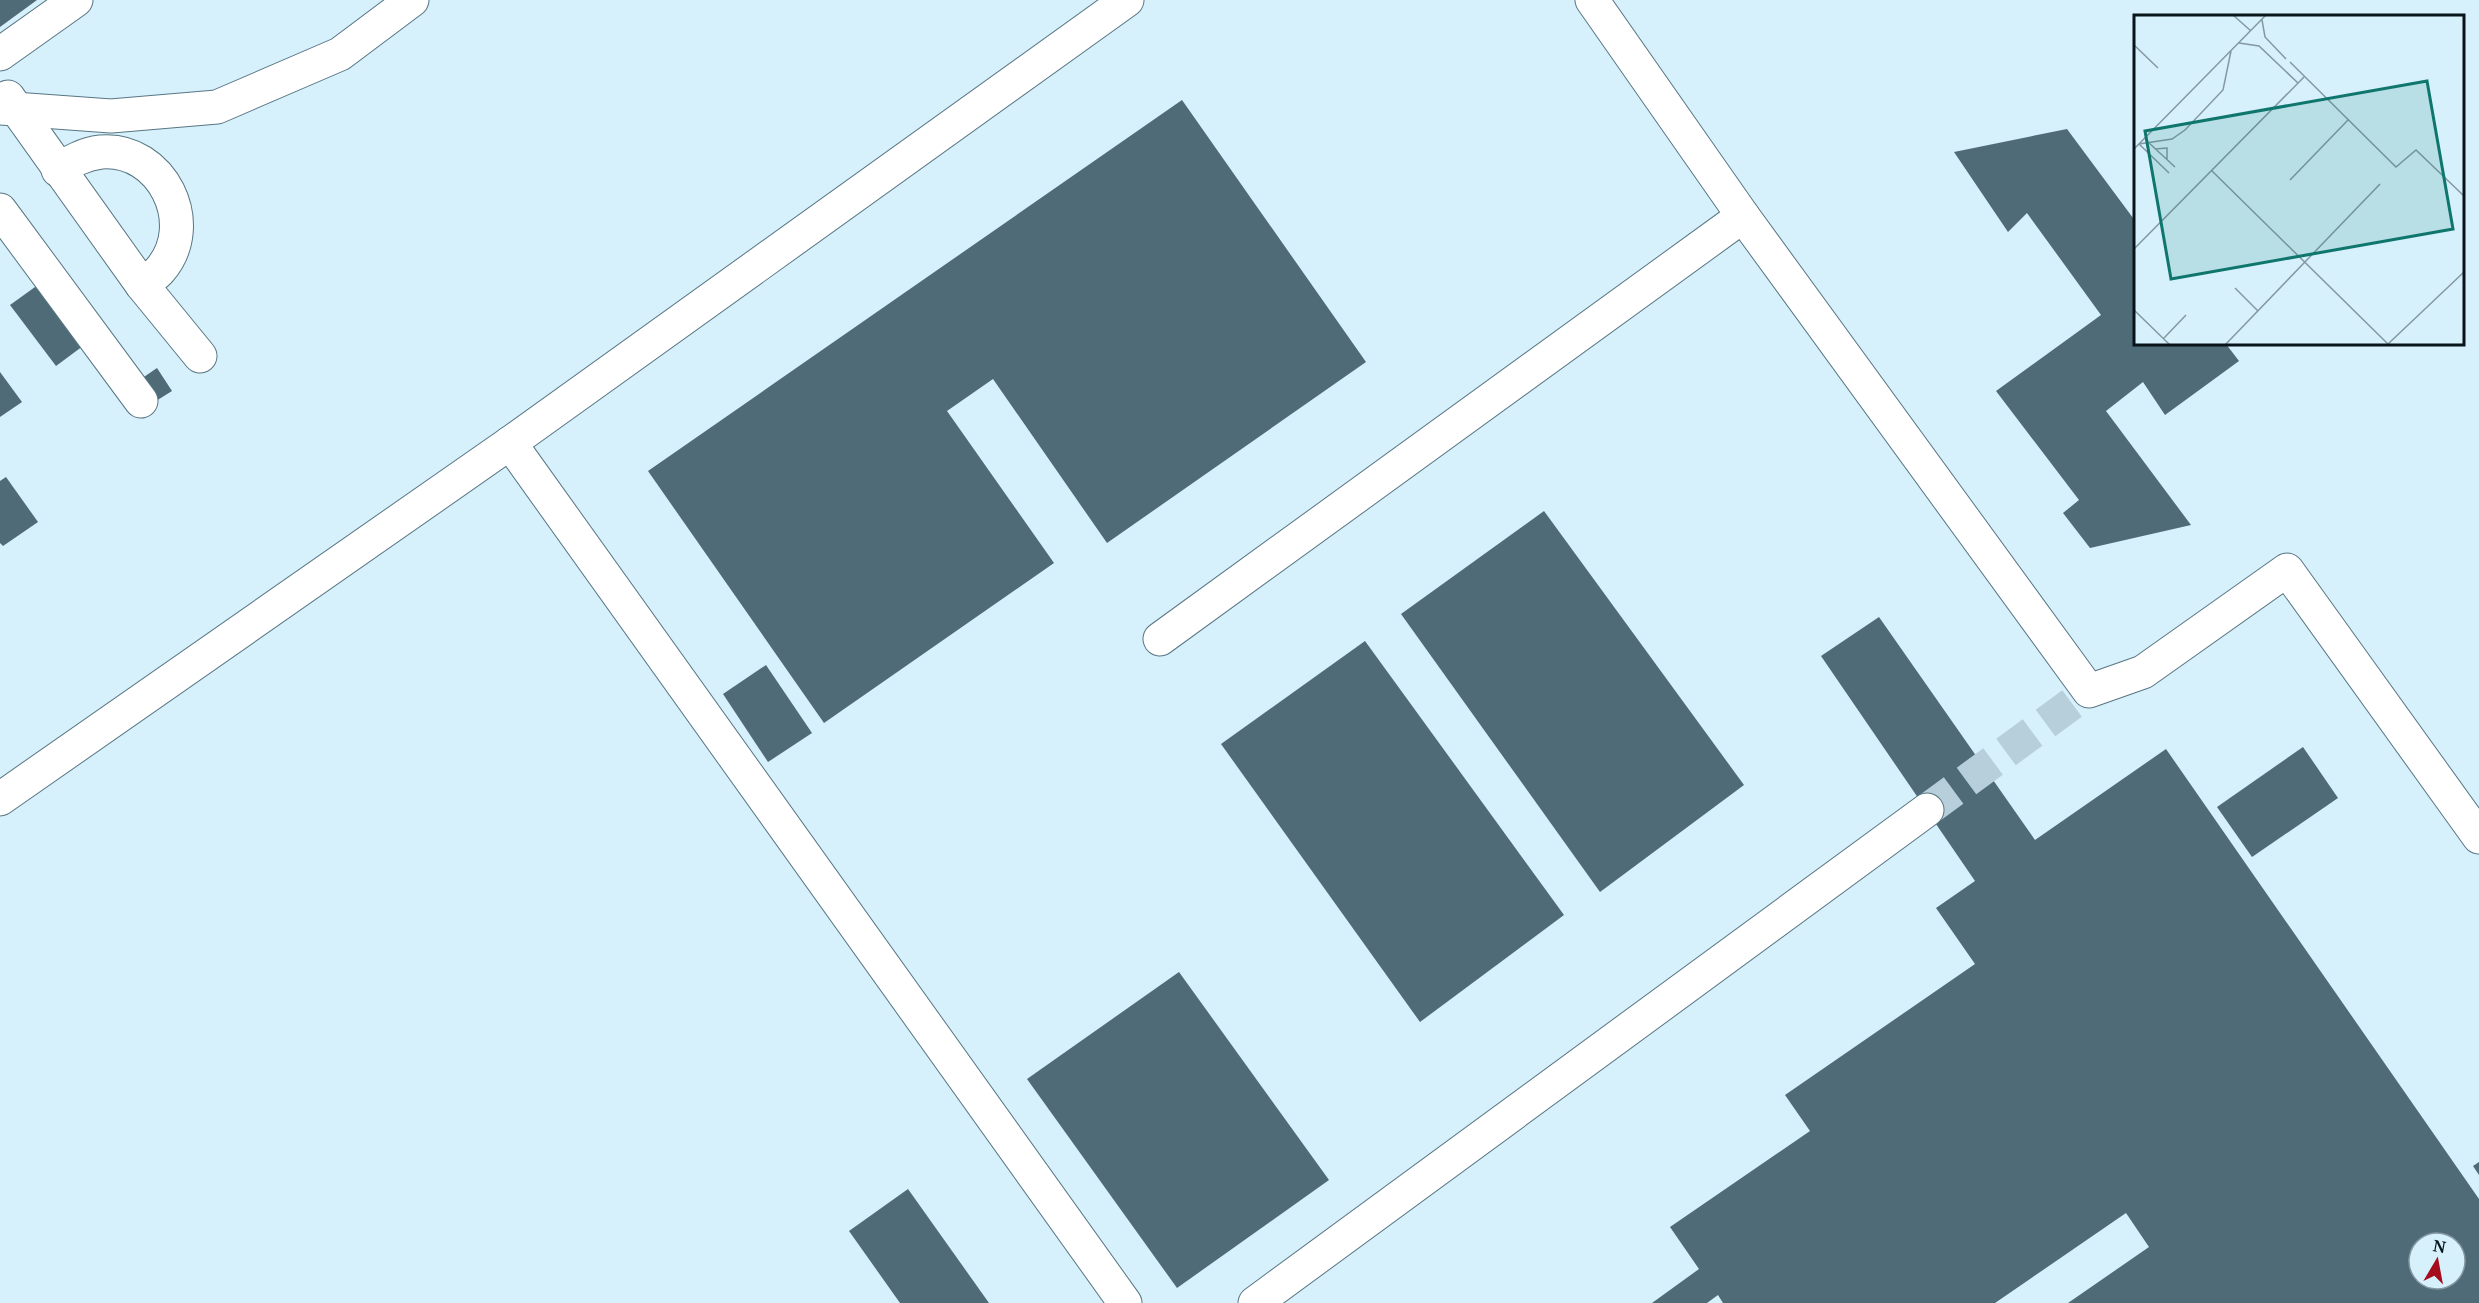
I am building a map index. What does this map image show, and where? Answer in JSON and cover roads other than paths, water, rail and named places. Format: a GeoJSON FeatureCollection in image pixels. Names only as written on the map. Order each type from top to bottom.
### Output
{"type":"FeatureCollection","features":[{"type":"Feature","properties":{"kind":"street"},"geometry":{"type":"LineString","coordinates":[[0,54],[76,0]]}},
{"type":"Feature","properties":{"kind":"street"},"geometry":{"type":"LineString","coordinates":[[5,101],[111,116],[217,107],[340,54],[412,0]]}},
{"type":"Feature","properties":{"kind":"street"},"geometry":{"type":"LineString","coordinates":[[0,799],[510,443],[1127,0]]}},
{"type":"Feature","properties":{"kind":"street"},"geometry":{"type":"LineString","coordinates":[[1592,0],[1743,216],[2089,691],[2143,672],[2287,570],[2479,837]]}},
{"type":"Feature","properties":{"kind":"street"},"geometry":{"type":"LineString","coordinates":[[5,101],[142,285],[200,356]]}},
{"type":"Feature","properties":{"kind":"street"},"geometry":{"type":"LineString","coordinates":[[58,170],[78,157],[101,152],[125,154],[147,165],[164,182],[174,203],[177,226],[172,249],[160,270],[142,285]]}},
{"type":"Feature","properties":{"kind":"street"},"geometry":{"type":"LineString","coordinates":[[0,210],[141,401]]}},
{"type":"Feature","properties":{"kind":"street"},"geometry":{"type":"LineString","coordinates":[[1160,639],[1743,216]]}},
{"type":"Feature","properties":{"kind":"street"},"geometry":{"type":"LineString","coordinates":[[510,443],[1125,1303]]}},
{"type":"Feature","properties":{"kind":"street"},"geometry":{"type":"LineString","coordinates":[[1256,1303],[1927,810]]}},
{"type":"Feature","properties":{"kind":"tunnel"},"geometry":{"type":"LineString","coordinates":[[1927,810],[2089,691]]}}]}
